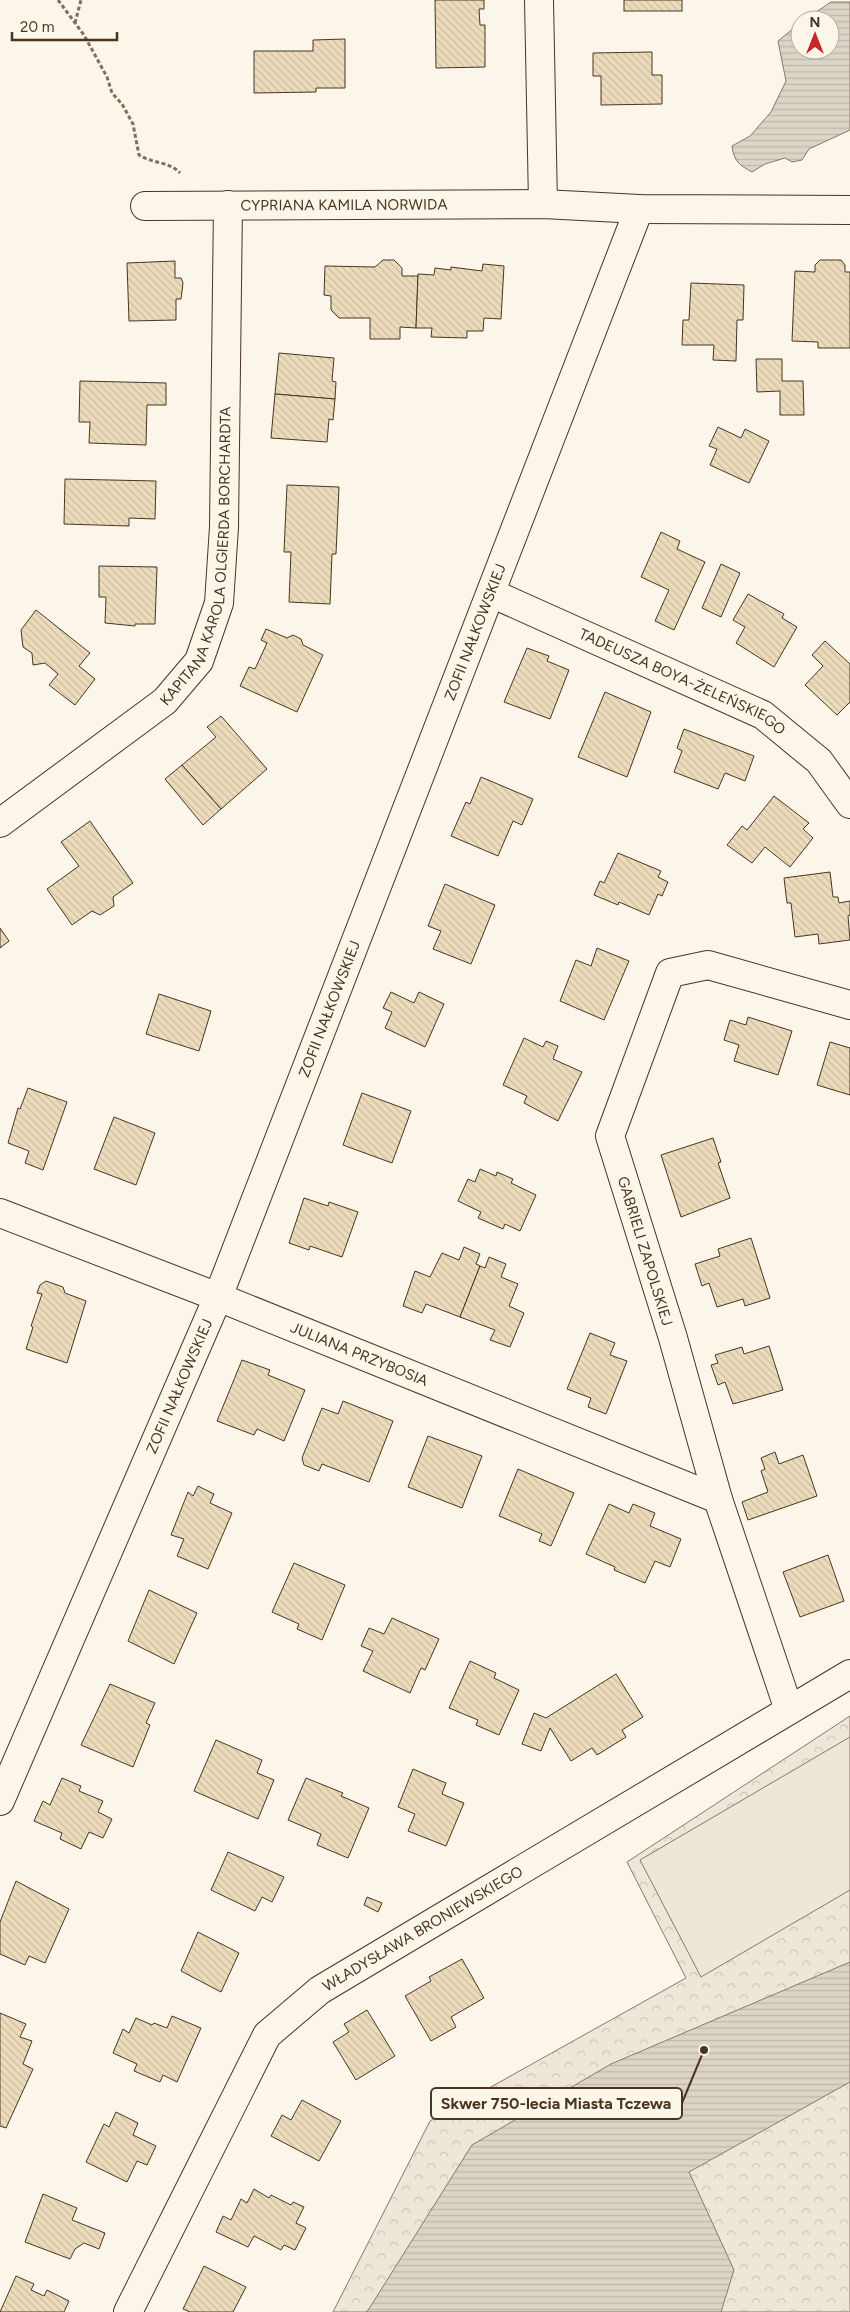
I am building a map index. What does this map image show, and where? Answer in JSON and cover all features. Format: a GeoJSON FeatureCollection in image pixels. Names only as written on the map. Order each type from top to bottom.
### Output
{"type":"FeatureCollection","features":[{"type":"Feature","properties":{"kind":"street"},"geometry":{"type":"LineString","coordinates":[[539,0],[543,204]]}},
{"type":"Feature","properties":{"kind":"street","name":"CYPRIANA KAMILA NORWIDA"},"geometry":{"type":"LineString","coordinates":[[145,206],[543,204],[639,209],[850,210]]}},
{"type":"Feature","properties":{"kind":"street","name":"KAPITANA KAROLA OLGIERDA BORCHARDTA"},"geometry":{"type":"LineString","coordinates":[[0,823],[165,701],[199,661],[219,603],[224,527],[218,205]]}},
{"type":"Feature","properties":{"kind":"street","name":"ZOFII NAŁKOWSKIEJ"},"geometry":{"type":"LineString","coordinates":[[0,1802],[218,1297],[639,209]]}},
{"type":"Feature","properties":{"kind":"street","name":"TADEUSZA BOYA-ŻELEŃSKIEGO"},"geometry":{"type":"LineString","coordinates":[[491,593],[763,715],[819,761],[850,804]]}},
{"type":"Feature","properties":{"kind":"street","name":"GABRIELI ZAPOLSKIEJ"},"geometry":{"type":"LineString","coordinates":[[789,1710],[718,1499],[673,1338],[610,1136],[670,973],[708,965],[850,1004]]}},
{"type":"Feature","properties":{"kind":"street","name":"JULIANA PRZYBOSIA"},"geometry":{"type":"LineString","coordinates":[[0,1213],[218,1297],[718,1499]]}},
{"type":"Feature","properties":{"kind":"street","name":"WŁADYSŁAWA BRONIEWSKIEGO"},"geometry":{"type":"LineString","coordinates":[[128,2312],[267,2035],[320,1990],[850,1674]]}},
{"type":"Feature","properties":{"kind":"path"},"geometry":{"type":"LineString","coordinates":[[58,0],[84,35],[107,77],[112,94],[122,104],[133,124],[139,155],[150,162],[164,163],[176,169],[218,205]]}},
{"type":"Feature","properties":{"kind":"path"},"geometry":{"type":"LineString","coordinates":[[75,24],[81,0]]}},
{"type":"Feature","properties":{"kind":"green space"},"geometry":{"type":"Polygon","coordinates":[[[850,1716],[850,2312],[333,2312],[430,2121],[686,1978],[627,1862],[850,1716]]]}},
{"type":"Feature","properties":{"kind":"green space"},"geometry":{"type":"Polygon","coordinates":[[[850,1737],[850,1890],[701,1977],[640,1860],[850,1737]]]}},
{"type":"Feature","properties":{"kind":"shaded area"},"geometry":{"type":"Polygon","coordinates":[[[831,2],[850,2],[850,130],[809,149],[802,160],[792,162],[785,158],[765,164],[752,172],[738,162],[732,146],[750,136],[771,112],[786,81],[778,41],[790,31],[790,60],[840,60],[840,10],[819,10],[831,2]]]}},
{"type":"Feature","properties":{"kind":"shaded area"},"geometry":{"type":"Polygon","coordinates":[[[850,1962],[850,2082],[689,2172],[734,2270],[721,2312],[367,2312],[472,2145],[611,2064],[850,1962]]]}},
{"type":"Feature","properties":{"kind":"building"},"geometry":{"type":"Polygon","coordinates":[[[435,0],[484,0],[484,9],[479,9],[480,25],[485,25],[485,67],[436,68],[435,0]]]}},
{"type":"Feature","properties":{"kind":"building"},"geometry":{"type":"Polygon","coordinates":[[[624,0],[682,0],[682,11],[624,11],[624,0]]]}},
{"type":"Feature","properties":{"kind":"building"},"geometry":{"type":"Polygon","coordinates":[[[345,39],[345,88],[316,88],[316,92],[254,93],[254,51],[313,51],[313,40],[345,39]]]}},
{"type":"Feature","properties":{"kind":"building"},"geometry":{"type":"Polygon","coordinates":[[[652,52],[652,75],[662,75],[662,104],[601,105],[601,76],[593,76],[593,53],[652,52]]]}},
{"type":"Feature","properties":{"kind":"building"},"geometry":{"type":"Polygon","coordinates":[[[383,260],[394,260],[402,268],[402,276],[418,276],[416,328],[400,327],[400,339],[370,339],[370,318],[339,318],[331,310],[331,296],[324,295],[325,266],[375,267],[383,260]]]}},
{"type":"Feature","properties":{"kind":"building"},"geometry":{"type":"Polygon","coordinates":[[[820,260],[841,260],[845,265],[845,272],[850,272],[850,348],[818,348],[818,342],[792,341],[795,271],[815,272],[815,265],[820,260]]]}},
{"type":"Feature","properties":{"kind":"building"},"geometry":{"type":"Polygon","coordinates":[[[175,261],[175,278],[181,278],[183,283],[181,299],[176,299],[176,320],[129,321],[127,263],[175,261]]]}},
{"type":"Feature","properties":{"kind":"building"},"geometry":{"type":"Polygon","coordinates":[[[483,264],[504,266],[501,319],[484,318],[483,331],[467,331],[467,338],[431,337],[432,328],[416,328],[418,274],[434,275],[435,268],[451,270],[451,267],[482,271],[483,264]]]}},
{"type":"Feature","properties":{"kind":"building"},"geometry":{"type":"Polygon","coordinates":[[[691,283],[744,285],[743,320],[737,320],[736,361],[713,360],[714,345],[682,345],[683,320],[689,320],[691,283]]]}},
{"type":"Feature","properties":{"kind":"building"},"geometry":{"type":"Polygon","coordinates":[[[279,353],[334,358],[332,381],[336,382],[335,399],[275,394],[279,353]]]}},
{"type":"Feature","properties":{"kind":"building"},"geometry":{"type":"Polygon","coordinates":[[[756,359],[782,359],[782,381],[803,381],[804,415],[780,415],[780,391],[757,392],[756,359]]]}},
{"type":"Feature","properties":{"kind":"building"},"geometry":{"type":"Polygon","coordinates":[[[80,381],[166,383],[166,405],[147,405],[146,445],[89,443],[90,422],[79,422],[80,381]]]}},
{"type":"Feature","properties":{"kind":"building"},"geometry":{"type":"Polygon","coordinates":[[[275,394],[335,399],[333,420],[329,419],[327,442],[271,438],[275,394]]]}},
{"type":"Feature","properties":{"kind":"building"},"geometry":{"type":"Polygon","coordinates":[[[718,427],[741,438],[745,429],[769,441],[749,483],[710,465],[717,449],[709,446],[718,427]]]}},
{"type":"Feature","properties":{"kind":"building"},"geometry":{"type":"Polygon","coordinates":[[[65,479],[156,481],[155,519],[129,518],[129,526],[64,524],[65,479]]]}},
{"type":"Feature","properties":{"kind":"building"},"geometry":{"type":"Polygon","coordinates":[[[287,485],[339,487],[336,554],[332,554],[330,604],[289,602],[291,552],[284,552],[287,485]]]}},
{"type":"Feature","properties":{"kind":"building"},"geometry":{"type":"Polygon","coordinates":[[[661,532],[680,541],[677,549],[705,562],[674,630],[655,621],[669,590],[641,577],[661,532]]]}},
{"type":"Feature","properties":{"kind":"building"},"geometry":{"type":"Polygon","coordinates":[[[721,564],[740,573],[721,617],[702,608],[721,564]]]}},
{"type":"Feature","properties":{"kind":"building"},"geometry":{"type":"Polygon","coordinates":[[[99,566],[157,567],[155,624],[135,624],[135,626],[105,623],[106,597],[99,597],[99,566]]]}},
{"type":"Feature","properties":{"kind":"building"},"geometry":{"type":"Polygon","coordinates":[[[748,594],[784,614],[782,618],[797,627],[774,667],[736,643],[745,627],[733,620],[748,594]]]}},
{"type":"Feature","properties":{"kind":"building"},"geometry":{"type":"Polygon","coordinates":[[[36,610],[90,653],[79,666],[95,679],[75,705],[49,685],[58,674],[45,663],[33,665],[32,653],[23,647],[21,630],[36,610]]]}},
{"type":"Feature","properties":{"kind":"building"},"geometry":{"type":"Polygon","coordinates":[[[266,629],[287,638],[293,635],[301,639],[303,645],[323,655],[297,712],[240,686],[249,667],[255,669],[267,643],[261,640],[266,629]]]}},
{"type":"Feature","properties":{"kind":"building"},"geometry":{"type":"Polygon","coordinates":[[[825,641],[850,664],[850,702],[837,715],[805,685],[823,666],[812,655],[825,641]]]}},
{"type":"Feature","properties":{"kind":"building"},"geometry":{"type":"Polygon","coordinates":[[[527,648],[549,656],[547,661],[569,670],[550,719],[504,702],[527,648]]]}},
{"type":"Feature","properties":{"kind":"building"},"geometry":{"type":"Polygon","coordinates":[[[605,692],[651,712],[627,777],[578,757],[605,692]]]}},
{"type":"Feature","properties":{"kind":"building"},"geometry":{"type":"Polygon","coordinates":[[[221,716],[267,769],[221,809],[182,765],[216,737],[207,727],[221,716]]]}},
{"type":"Feature","properties":{"kind":"building"},"geometry":{"type":"Polygon","coordinates":[[[684,729],[754,756],[745,781],[725,773],[718,789],[674,772],[682,751],[677,748],[684,729]]]}},
{"type":"Feature","properties":{"kind":"building"},"geometry":{"type":"Polygon","coordinates":[[[182,765],[221,809],[203,825],[165,779],[182,765]]]}},
{"type":"Feature","properties":{"kind":"building"},"geometry":{"type":"Polygon","coordinates":[[[481,777],[533,799],[522,825],[513,821],[498,856],[451,836],[466,802],[470,804],[481,777]]]}},
{"type":"Feature","properties":{"kind":"building"},"geometry":{"type":"Polygon","coordinates":[[[774,796],[809,823],[803,829],[813,838],[790,867],[765,847],[752,863],[727,845],[742,826],[747,830],[774,796]]]}},
{"type":"Feature","properties":{"kind":"building"},"geometry":{"type":"Polygon","coordinates":[[[90,821],[133,883],[113,897],[114,906],[100,915],[92,911],[72,925],[47,889],[79,866],[61,842],[90,821]]]}},
{"type":"Feature","properties":{"kind":"building"},"geometry":{"type":"Polygon","coordinates":[[[618,853],[661,871],[658,877],[668,882],[662,896],[658,894],[649,915],[619,902],[618,905],[594,895],[600,881],[604,883],[618,853]]]}},
{"type":"Feature","properties":{"kind":"building"},"geometry":{"type":"Polygon","coordinates":[[[830,872],[833,897],[838,897],[839,903],[850,901],[850,915],[848,916],[850,940],[819,944],[818,934],[795,937],[791,903],[787,903],[784,878],[830,872]]]}},
{"type":"Feature","properties":{"kind":"building"},"geometry":{"type":"Polygon","coordinates":[[[445,884],[495,905],[471,964],[433,949],[441,931],[428,926],[445,884]]]}},
{"type":"Feature","properties":{"kind":"building"},"geometry":{"type":"Polygon","coordinates":[[[0,928],[9,941],[0,948],[0,928]]]}},
{"type":"Feature","properties":{"kind":"building"},"geometry":{"type":"Polygon","coordinates":[[[597,948],[629,961],[604,1020],[560,1001],[576,960],[591,966],[597,948]]]}},
{"type":"Feature","properties":{"kind":"building"},"geometry":{"type":"Polygon","coordinates":[[[391,992],[414,1003],[419,992],[444,1004],[425,1047],[385,1028],[392,1012],[383,1008],[391,992]]]}},
{"type":"Feature","properties":{"kind":"building"},"geometry":{"type":"Polygon","coordinates":[[[159,994],[211,1011],[199,1051],[146,1034],[159,994]]]}},
{"type":"Feature","properties":{"kind":"building"},"geometry":{"type":"Polygon","coordinates":[[[748,1017],[792,1031],[778,1075],[734,1061],[739,1045],[724,1040],[730,1020],[746,1025],[748,1017]]]}},
{"type":"Feature","properties":{"kind":"building"},"geometry":{"type":"Polygon","coordinates":[[[524,1038],[543,1047],[546,1041],[558,1046],[553,1059],[582,1072],[558,1121],[524,1103],[527,1096],[503,1085],[524,1038]]]}},
{"type":"Feature","properties":{"kind":"building"},"geometry":{"type":"Polygon","coordinates":[[[830,1042],[850,1048],[850,1095],[817,1085],[830,1042]]]}},
{"type":"Feature","properties":{"kind":"building"},"geometry":{"type":"Polygon","coordinates":[[[28,1088],[67,1102],[43,1170],[25,1163],[29,1151],[8,1143],[18,1108],[20,1109],[28,1088]]]}},
{"type":"Feature","properties":{"kind":"building"},"geometry":{"type":"Polygon","coordinates":[[[362,1093],[411,1111],[392,1163],[343,1145],[362,1093]]]}},
{"type":"Feature","properties":{"kind":"building"},"geometry":{"type":"Polygon","coordinates":[[[114,1117],[155,1133],[136,1185],[94,1169],[114,1117]]]}},
{"type":"Feature","properties":{"kind":"building"},"geometry":{"type":"Polygon","coordinates":[[[713,1138],[721,1162],[718,1163],[730,1198],[681,1217],[661,1155],[713,1138]]]}},
{"type":"Feature","properties":{"kind":"building"},"geometry":{"type":"Polygon","coordinates":[[[480,1169],[496,1176],[497,1172],[513,1179],[511,1183],[536,1195],[520,1231],[505,1224],[503,1229],[478,1218],[481,1212],[458,1201],[468,1179],[475,1182],[480,1169]]]}},
{"type":"Feature","properties":{"kind":"building"},"geometry":{"type":"Polygon","coordinates":[[[304,1198],[328,1206],[329,1202],[358,1212],[342,1257],[310,1246],[309,1250],[289,1243],[304,1198]]]}},
{"type":"Feature","properties":{"kind":"building"},"geometry":{"type":"Polygon","coordinates":[[[751,1238],[770,1298],[745,1306],[743,1299],[717,1307],[709,1283],[702,1286],[695,1264],[720,1256],[718,1249],[751,1238]]]}},
{"type":"Feature","properties":{"kind":"building"},"geometry":{"type":"Polygon","coordinates":[[[464,1247],[480,1254],[476,1264],[480,1266],[460,1317],[426,1304],[422,1313],[403,1306],[415,1271],[430,1277],[442,1253],[459,1260],[464,1247]]]}},
{"type":"Feature","properties":{"kind":"building"},"geometry":{"type":"Polygon","coordinates":[[[489,1257],[506,1264],[501,1277],[518,1284],[509,1306],[524,1313],[510,1347],[490,1340],[495,1330],[460,1317],[480,1266],[485,1268],[489,1257]]]}},
{"type":"Feature","properties":{"kind":"building"},"geometry":{"type":"Polygon","coordinates":[[[46,1281],[63,1287],[65,1293],[86,1301],[67,1363],[26,1349],[33,1327],[31,1326],[42,1294],[37,1293],[40,1285],[46,1281]]]}},
{"type":"Feature","properties":{"kind":"building"},"geometry":{"type":"Polygon","coordinates":[[[590,1333],[615,1343],[610,1355],[627,1361],[606,1414],[588,1407],[591,1398],[567,1389],[590,1333]]]}},
{"type":"Feature","properties":{"kind":"building"},"geometry":{"type":"Polygon","coordinates":[[[769,1346],[783,1390],[733,1404],[725,1382],[718,1385],[711,1365],[718,1363],[715,1355],[742,1347],[744,1354],[769,1346]]]}},
{"type":"Feature","properties":{"kind":"building"},"geometry":{"type":"Polygon","coordinates":[[[242,1360],[270,1370],[268,1375],[305,1390],[284,1441],[257,1429],[254,1435],[217,1421],[242,1360]]]}},
{"type":"Feature","properties":{"kind":"building"},"geometry":{"type":"Polygon","coordinates":[[[343,1401],[393,1421],[369,1482],[322,1464],[319,1471],[304,1465],[302,1458],[322,1408],[338,1414],[343,1401]]]}},
{"type":"Feature","properties":{"kind":"building"},"geometry":{"type":"Polygon","coordinates":[[[428,1436],[482,1456],[462,1508],[408,1487],[428,1436]]]}},
{"type":"Feature","properties":{"kind":"building"},"geometry":{"type":"Polygon","coordinates":[[[775,1452],[779,1464],[803,1455],[817,1496],[748,1520],[742,1502],[768,1492],[761,1471],[765,1469],[761,1458],[775,1452]]]}},
{"type":"Feature","properties":{"kind":"building"},"geometry":{"type":"Polygon","coordinates":[[[518,1469],[574,1493],[551,1546],[539,1541],[542,1534],[499,1516],[518,1469]]]}},
{"type":"Feature","properties":{"kind":"building"},"geometry":{"type":"Polygon","coordinates":[[[198,1486],[214,1494],[210,1503],[232,1513],[208,1569],[177,1556],[184,1539],[171,1535],[188,1492],[193,1496],[198,1486]]]}},
{"type":"Feature","properties":{"kind":"building"},"geometry":{"type":"Polygon","coordinates":[[[609,1504],[629,1513],[633,1504],[655,1513],[650,1526],[681,1539],[670,1567],[655,1561],[645,1583],[614,1570],[615,1567],[586,1554],[609,1504]]]}},
{"type":"Feature","properties":{"kind":"building"},"geometry":{"type":"Polygon","coordinates":[[[828,1555],[844,1601],[800,1617],[783,1572],[828,1555]]]}},
{"type":"Feature","properties":{"kind":"building"},"geometry":{"type":"Polygon","coordinates":[[[294,1563],[345,1585],[322,1640],[297,1629],[299,1624],[272,1612],[294,1563]]]}},
{"type":"Feature","properties":{"kind":"building"},"geometry":{"type":"Polygon","coordinates":[[[149,1590],[197,1613],[174,1664],[128,1641],[149,1590]]]}},
{"type":"Feature","properties":{"kind":"building"},"geometry":{"type":"Polygon","coordinates":[[[392,1618],[439,1639],[425,1670],[421,1668],[410,1693],[363,1671],[373,1651],[361,1646],[369,1628],[384,1634],[392,1618]]]}},
{"type":"Feature","properties":{"kind":"building"},"geometry":{"type":"Polygon","coordinates":[[[470,1661],[496,1673],[494,1678],[519,1690],[499,1735],[476,1725],[478,1720],[449,1708],[470,1661]]]}},
{"type":"Feature","properties":{"kind":"building"},"geometry":{"type":"Polygon","coordinates":[[[616,1674],[643,1717],[622,1730],[626,1737],[597,1755],[592,1748],[571,1761],[550,1728],[541,1751],[522,1744],[534,1713],[546,1718],[616,1674]]]}},
{"type":"Feature","properties":{"kind":"building"},"geometry":{"type":"Polygon","coordinates":[[[110,1684],[155,1703],[146,1723],[150,1725],[133,1767],[81,1745],[110,1684]]]}},
{"type":"Feature","properties":{"kind":"building"},"geometry":{"type":"Polygon","coordinates":[[[216,1740],[262,1760],[257,1773],[274,1780],[258,1819],[194,1791],[216,1740]]]}},
{"type":"Feature","properties":{"kind":"building"},"geometry":{"type":"Polygon","coordinates":[[[413,1769],[446,1783],[442,1794],[464,1803],[446,1846],[408,1831],[415,1814],[398,1807],[413,1769]]]}},
{"type":"Feature","properties":{"kind":"building"},"geometry":{"type":"Polygon","coordinates":[[[62,1778],[81,1786],[79,1791],[103,1801],[98,1812],[112,1819],[103,1838],[89,1832],[81,1849],[60,1839],[62,1833],[34,1821],[43,1801],[50,1805],[62,1778]]]}},
{"type":"Feature","properties":{"kind":"building"},"geometry":{"type":"Polygon","coordinates":[[[306,1778],[343,1793],[341,1796],[369,1808],[348,1858],[317,1845],[321,1834],[288,1820],[306,1778]]]}},
{"type":"Feature","properties":{"kind":"building"},"geometry":{"type":"Polygon","coordinates":[[[228,1852],[284,1877],[272,1902],[262,1897],[255,1911],[211,1890],[228,1852]]]}},
{"type":"Feature","properties":{"kind":"building"},"geometry":{"type":"Polygon","coordinates":[[[16,1881],[69,1909],[45,1963],[29,1956],[25,1965],[0,1954],[0,1922],[16,1881]]]}},
{"type":"Feature","properties":{"kind":"building"},"geometry":{"type":"Polygon","coordinates":[[[367,1897],[382,1903],[378,1912],[364,1905],[367,1897]]]}},
{"type":"Feature","properties":{"kind":"building"},"geometry":{"type":"Polygon","coordinates":[[[198,1932],[239,1953],[221,1992],[181,1971],[198,1932]]]}},
{"type":"Feature","properties":{"kind":"building"},"geometry":{"type":"Polygon","coordinates":[[[462,1959],[484,1998],[451,2017],[456,2027],[431,2041],[405,1996],[431,1981],[429,1977],[462,1959]]]}},
{"type":"Feature","properties":{"kind":"building"},"geometry":{"type":"Polygon","coordinates":[[[367,2010],[395,2056],[356,2080],[333,2042],[349,2032],[344,2024],[367,2010]]]}},
{"type":"Feature","properties":{"kind":"building"},"geometry":{"type":"Polygon","coordinates":[[[0,2013],[26,2024],[20,2037],[32,2041],[23,2064],[33,2069],[6,2128],[0,2126],[0,2013]]]}},
{"type":"Feature","properties":{"kind":"building"},"geometry":{"type":"Polygon","coordinates":[[[172,2016],[201,2028],[177,2082],[163,2075],[160,2082],[134,2071],[137,2064],[113,2053],[123,2029],[129,2033],[136,2018],[152,2025],[154,2023],[167,2028],[172,2016]]]}},
{"type":"Feature","properties":{"kind":"building"},"geometry":{"type":"Polygon","coordinates":[[[302,2100],[341,2121],[319,2161],[271,2136],[282,2115],[291,2120],[302,2100]]]}},
{"type":"Feature","properties":{"kind":"building"},"geometry":{"type":"Polygon","coordinates":[[[116,2112],[138,2123],[133,2135],[156,2146],[147,2165],[137,2161],[127,2182],[86,2162],[104,2124],[109,2127],[116,2112]]]}},
{"type":"Feature","properties":{"kind":"building"},"geometry":{"type":"Polygon","coordinates":[[[254,2189],[269,2198],[271,2195],[291,2205],[293,2202],[304,2207],[296,2223],[306,2228],[295,2250],[284,2245],[281,2250],[254,2236],[248,2247],[216,2232],[223,2216],[231,2220],[241,2199],[247,2203],[254,2189]]]}},
{"type":"Feature","properties":{"kind":"building"},"geometry":{"type":"Polygon","coordinates":[[[43,2194],[77,2208],[72,2220],[105,2233],[99,2249],[84,2243],[75,2249],[70,2259],[25,2242],[43,2194]]]}},
{"type":"Feature","properties":{"kind":"building"},"geometry":{"type":"Polygon","coordinates":[[[204,2266],[246,2287],[233,2312],[190,2312],[183,2309],[204,2266]]]}},
{"type":"Feature","properties":{"kind":"building"},"geometry":{"type":"Polygon","coordinates":[[[16,2276],[34,2284],[31,2290],[44,2296],[47,2290],[69,2301],[64,2312],[0,2312],[16,2276]]]}},
{"type":"Feature","properties":{"kind":"place","name":"Skwer 750-lecia Miasta Tczewa"},"geometry":{"type":"Point","coordinates":[704,2050]}}]}
